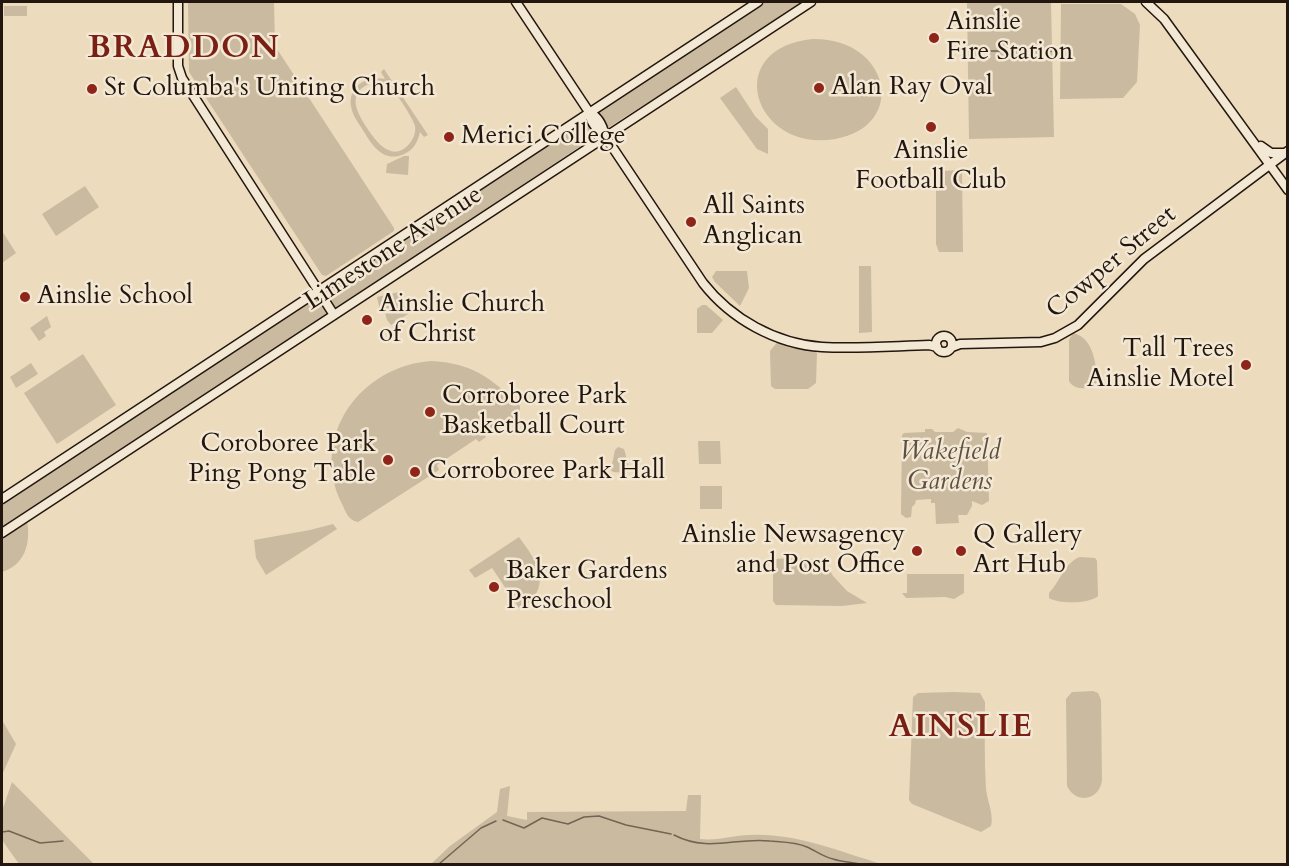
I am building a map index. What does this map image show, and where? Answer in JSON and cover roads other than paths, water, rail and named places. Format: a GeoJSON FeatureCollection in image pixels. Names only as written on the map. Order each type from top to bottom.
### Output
{"type":"FeatureCollection","features":[{"type":"Feature","properties":{"kind":"main road"},"geometry":{"type":"LineString","coordinates":[[178,2],[178,66],[182,78],[336,313]]}},
{"type":"Feature","properties":{"kind":"main road"},"geometry":{"type":"LineString","coordinates":[[516,2],[589,112],[598,120],[614,149],[714,298],[749,324],[792,341],[821,347],[934,344],[943,337],[954,343],[945,352],[940,351],[934,344]]}},
{"type":"Feature","properties":{"kind":"main road","name":"Limestone Avenue"},"geometry":{"type":"LineString","coordinates":[[2,499],[758,2]]}},
{"type":"Feature","properties":{"kind":"main road","name":"Limestone Avenue"},"geometry":{"type":"LineString","coordinates":[[2,532],[811,2]]}},
{"type":"Feature","properties":{"kind":"main road"},"geometry":{"type":"LineString","coordinates":[[1146,2],[1164,19],[1287,183]]}},
{"type":"Feature","properties":{"kind":"main road"},"geometry":{"type":"LineString","coordinates":[[575,122],[581,100]]}},
{"type":"Feature","properties":{"kind":"main road"},"geometry":{"type":"LineString","coordinates":[[1249,135],[1270,153],[1287,154]]}},
{"type":"Feature","properties":{"kind":"main road"},"geometry":{"type":"LineString","coordinates":[[590,145],[601,144],[614,149]]}},
{"type":"Feature","properties":{"kind":"main road"},"geometry":{"type":"LineString","coordinates":[[1261,146],[1287,190]]}},
{"type":"Feature","properties":{"kind":"main road","name":"Cowper Street"},"geometry":{"type":"LineString","coordinates":[[954,343],[1041,342],[1055,338],[1078,325],[1144,259],[1248,180],[1287,154]]}},
{"type":"Feature","properties":{"kind":"waterway"},"geometry":{"type":"LineString","coordinates":[[963,51],[1055,51]]}},
{"type":"Feature","properties":{"kind":"waterway"},"geometry":{"type":"LineString","coordinates":[[503,820],[524,828],[542,818],[568,824],[584,817],[599,816],[626,825],[671,834]]}},
{"type":"Feature","properties":{"kind":"waterway"},"geometry":{"type":"LineString","coordinates":[[439,864],[481,828],[496,821]]}},
{"type":"Feature","properties":{"kind":"waterway"},"geometry":{"type":"LineString","coordinates":[[2,832],[9,831],[40,843],[63,841]]}},
{"type":"Feature","properties":{"kind":"waterway"},"geometry":{"type":"LineString","coordinates":[[674,835],[699,843],[711,844],[757,840],[794,843],[830,858],[860,864]]}},
{"type":"Feature","properties":{"kind":"place","name":"Ainslie Fire Station"},"geometry":{"type":"Point","coordinates":[934,38]}},
{"type":"Feature","properties":{"kind":"place","name":"Alan Ray Oval"},"geometry":{"type":"Point","coordinates":[819,88]}},
{"type":"Feature","properties":{"kind":"place","name":"St Columba's Uniting Church"},"geometry":{"type":"Point","coordinates":[92,89]}},
{"type":"Feature","properties":{"kind":"place","name":"Ainslie Football Club"},"geometry":{"type":"Point","coordinates":[931,127]}},
{"type":"Feature","properties":{"kind":"place","name":"Merici College"},"geometry":{"type":"Point","coordinates":[449,137]}},
{"type":"Feature","properties":{"kind":"place","name":"All Saints Anglican"},"geometry":{"type":"Point","coordinates":[691,222]}},
{"type":"Feature","properties":{"kind":"place","name":"Ainslie School"},"geometry":{"type":"Point","coordinates":[25,297]}},
{"type":"Feature","properties":{"kind":"place","name":"Ainslie Church of Christ"},"geometry":{"type":"Point","coordinates":[367,320]}},
{"type":"Feature","properties":{"kind":"place","name":"Tall Trees Ainslie Motel"},"geometry":{"type":"Point","coordinates":[1246,365]}},
{"type":"Feature","properties":{"kind":"place","name":"Corroboree Park Basketball Court"},"geometry":{"type":"Point","coordinates":[430,412]}},
{"type":"Feature","properties":{"kind":"place","name":"Coroboree Park Ping Pong Table"},"geometry":{"type":"Point","coordinates":[388,460]}},
{"type":"Feature","properties":{"kind":"place","name":"Corroboree Park Hall"},"geometry":{"type":"Point","coordinates":[415,472]}},
{"type":"Feature","properties":{"kind":"place","name":"Ainslie Newsagency and Post Office"},"geometry":{"type":"Point","coordinates":[917,551]}},
{"type":"Feature","properties":{"kind":"place","name":"Q Gallery Art Hub"},"geometry":{"type":"Point","coordinates":[961,551]}},
{"type":"Feature","properties":{"kind":"place","name":"Baker Gardens Preschool"},"geometry":{"type":"Point","coordinates":[494,587]}},
{"type":"Feature","properties":{"kind":"district","name":"BRADDON"},"geometry":{"type":"Point","coordinates":[184,50]}},
{"type":"Feature","properties":{"kind":"district","name":"AINSLIE"},"geometry":{"type":"Point","coordinates":[961,729]}},
{"type":"Feature","properties":{"kind":"park label","name":"Wakefield Gardens"},"geometry":{"type":"Point","coordinates":[950,468]}}]}
